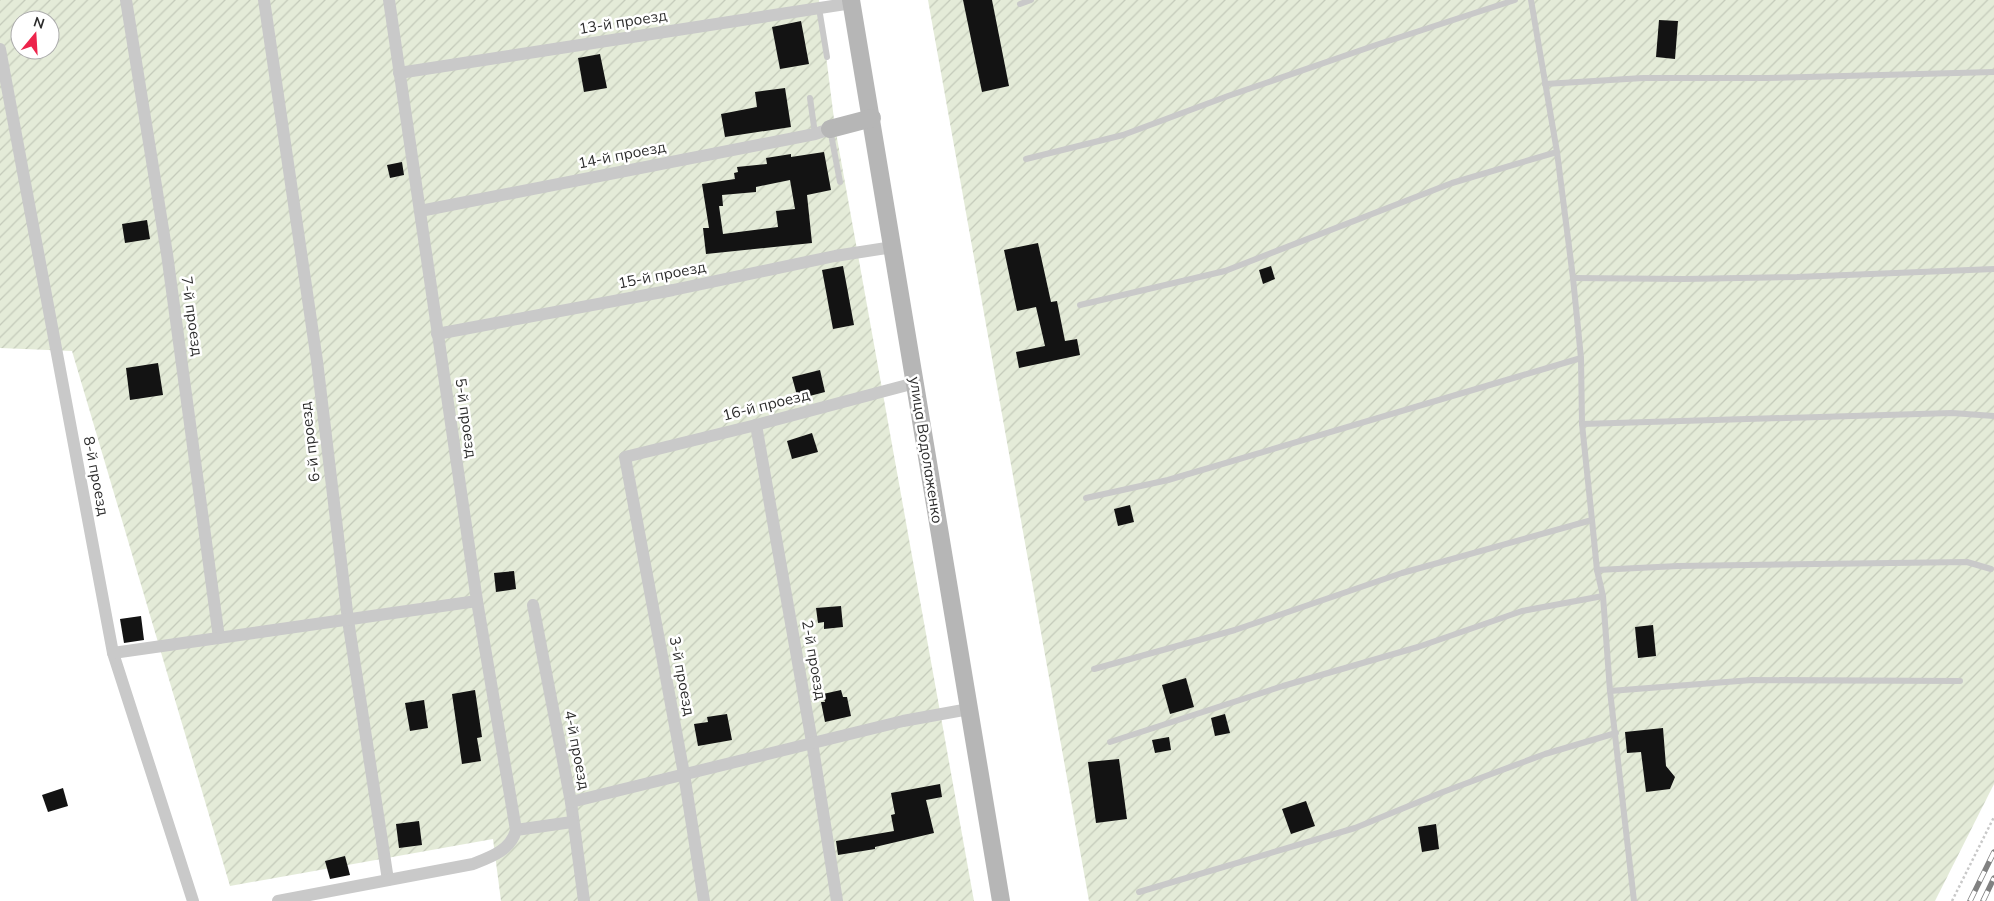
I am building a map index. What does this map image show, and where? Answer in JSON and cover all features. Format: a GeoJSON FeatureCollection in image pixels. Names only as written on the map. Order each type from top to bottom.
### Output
{"type":"FeatureCollection","features":[{"type":"Feature","properties":{"kind":"main road","name":"улица Водолаженко"},"geometry":{"type":"LineString","coordinates":[[852,1],[1001,901]]}},
{"type":"Feature","properties":{"kind":"main road"},"geometry":{"type":"LineString","coordinates":[[822,131],[872,118]]}},
{"type":"Feature","properties":{"kind":"street","name":"7-й проезд"},"geometry":{"type":"LineString","coordinates":[[126,0],[167,254],[219,638]]}},
{"type":"Feature","properties":{"kind":"street","name":"6-й проезд"},"geometry":{"type":"LineString","coordinates":[[264,0],[317,360],[348,620],[388,880]]}},
{"type":"Feature","properties":{"kind":"street","name":"5-й проезд"},"geometry":{"type":"LineString","coordinates":[[388,0],[477,601],[515,835]]}},
{"type":"Feature","properties":{"kind":"street","name":"13-й проезд"},"geometry":{"type":"LineString","coordinates":[[399,73],[819,8],[852,1]]}},
{"type":"Feature","properties":{"kind":"street","name":"8-й проезд"},"geometry":{"type":"LineString","coordinates":[[0,49],[113,653],[193,901]]}},
{"type":"Feature","properties":{"kind":"street","name":"14-й проезд"},"geometry":{"type":"LineString","coordinates":[[420,211],[822,131]]}},
{"type":"Feature","properties":{"kind":"street","name":"15-й проезд"},"geometry":{"type":"LineString","coordinates":[[438,334],[673,290],[835,256],[893,247]]}},
{"type":"Feature","properties":{"kind":"street","name":"16-й проезд"},"geometry":{"type":"LineString","coordinates":[[625,457],[915,383]]}},
{"type":"Feature","properties":{"kind":"street","name":"2-й проезд"},"geometry":{"type":"LineString","coordinates":[[756,425],[812,742],[837,901]]}},
{"type":"Feature","properties":{"kind":"street","name":"3-й проезд"},"geometry":{"type":"LineString","coordinates":[[625,457],[684,774],[704,901]]}},
{"type":"Feature","properties":{"kind":"street"},"geometry":{"type":"LineString","coordinates":[[113,653],[477,601]]}},
{"type":"Feature","properties":{"kind":"street","name":"4-й проезд"},"geometry":{"type":"LineString","coordinates":[[533,605],[571,802],[572,822],[584,901]]}},
{"type":"Feature","properties":{"kind":"street"},"geometry":{"type":"LineString","coordinates":[[571,802],[812,742],[903,721],[969,710]]}},
{"type":"Feature","properties":{"kind":"street"},"geometry":{"type":"LineString","coordinates":[[278,901],[473,864],[497,854],[515,835],[572,822]]}},
{"type":"Feature","properties":{"kind":"lane"},"geometry":{"type":"LineString","coordinates":[[1020,4],[1031,0]]}},
{"type":"Feature","properties":{"kind":"lane"},"geometry":{"type":"LineString","coordinates":[[1026,159],[1123,135],[1376,44],[1515,0]]}},
{"type":"Feature","properties":{"kind":"lane"},"geometry":{"type":"LineString","coordinates":[[1532,0],[1557,152],[1573,278],[1581,358],[1582,424],[1597,570],[1603,596],[1610,691],[1634,901]]}},
{"type":"Feature","properties":{"kind":"lane"},"geometry":{"type":"LineString","coordinates":[[819,8],[827,57]]}},
{"type":"Feature","properties":{"kind":"lane"},"geometry":{"type":"LineString","coordinates":[[1546,84],[1643,78],[1767,78],[1994,72]]}},
{"type":"Feature","properties":{"kind":"lane"},"geometry":{"type":"LineString","coordinates":[[810,98],[840,182]]}},
{"type":"Feature","properties":{"kind":"lane"},"geometry":{"type":"LineString","coordinates":[[1080,305],[1225,271],[1452,183],[1557,152]]}},
{"type":"Feature","properties":{"kind":"lane"},"geometry":{"type":"LineString","coordinates":[[1573,278],[1788,277],[1994,269]]}},
{"type":"Feature","properties":{"kind":"lane"},"geometry":{"type":"LineString","coordinates":[[1086,498],[1168,480],[1581,358]]}},
{"type":"Feature","properties":{"kind":"lane"},"geometry":{"type":"LineString","coordinates":[[1582,424],[1952,413],[1994,416]]}},
{"type":"Feature","properties":{"kind":"lane"},"geometry":{"type":"LineString","coordinates":[[1094,669],[1235,630],[1402,573],[1592,520]]}},
{"type":"Feature","properties":{"kind":"lane"},"geometry":{"type":"LineString","coordinates":[[1597,570],[1678,566],[1967,562],[1991,569]]}},
{"type":"Feature","properties":{"kind":"lane"},"geometry":{"type":"LineString","coordinates":[[1110,742],[1283,686],[1418,647],[1522,611],[1603,596]]}},
{"type":"Feature","properties":{"kind":"lane"},"geometry":{"type":"LineString","coordinates":[[1610,691],[1752,680],[1960,681]]}},
{"type":"Feature","properties":{"kind":"lane"},"geometry":{"type":"LineString","coordinates":[[1139,892],[1355,828],[1443,792],[1545,754],[1616,733]]}},
{"type":"Feature","properties":{"kind":"path"},"geometry":{"type":"LineString","coordinates":[[1952,901],[1994,818]]}},
{"type":"Feature","properties":{"kind":"green space"},"geometry":{"type":"Polygon","coordinates":[[[0,0],[819,0],[835,127],[974,901],[501,901],[493,839],[230,886],[72,351],[0,348],[0,0]]]}},
{"type":"Feature","properties":{"kind":"green space"},"geometry":{"type":"Polygon","coordinates":[[[928,0],[1994,0],[1994,784],[1935,901],[1089,901],[928,0]]]}},
{"type":"Feature","properties":{"kind":"building"},"geometry":{"type":"Polygon","coordinates":[[[963,0],[992,0],[1009,86],[982,92],[963,0]]]}},
{"type":"Feature","properties":{"kind":"building"},"geometry":{"type":"Polygon","coordinates":[[[1659,20],[1678,21],[1675,59],[1656,57],[1659,20]]]}},
{"type":"Feature","properties":{"kind":"building"},"geometry":{"type":"Polygon","coordinates":[[[801,21],[809,64],[780,69],[772,27],[801,21]]]}},
{"type":"Feature","properties":{"kind":"building"},"geometry":{"type":"Polygon","coordinates":[[[600,54],[607,88],[584,92],[578,58],[600,54]]]}},
{"type":"Feature","properties":{"kind":"building"},"geometry":{"type":"Polygon","coordinates":[[[785,88],[791,127],[725,137],[721,114],[757,107],[755,92],[785,88]]]}},
{"type":"Feature","properties":{"kind":"building"},"geometry":{"type":"Polygon","coordinates":[[[824,152],[831,190],[807,195],[812,243],[706,254],[703,228],[709,228],[702,184],[735,179],[734,173],[738,172],[737,167],[767,164],[766,158],[791,154],[791,157],[824,152]],[[790,180],[756,187],[756,192],[722,195],[723,206],[719,206],[723,234],[778,227],[776,211],[795,209],[790,180]]]}},
{"type":"Feature","properties":{"kind":"building"},"geometry":{"type":"Polygon","coordinates":[[[402,162],[404,175],[390,178],[387,165],[402,162]]]}},
{"type":"Feature","properties":{"kind":"building"},"geometry":{"type":"Polygon","coordinates":[[[147,220],[150,239],[125,243],[122,224],[147,220]]]}},
{"type":"Feature","properties":{"kind":"building"},"geometry":{"type":"Polygon","coordinates":[[[1038,243],[1051,302],[1057,301],[1065,341],[1077,339],[1080,355],[1019,368],[1016,352],[1045,346],[1036,307],[1017,311],[1004,250],[1038,243]]]}},
{"type":"Feature","properties":{"kind":"building"},"geometry":{"type":"Polygon","coordinates":[[[843,266],[854,325],[833,329],[822,270],[843,266]]]}},
{"type":"Feature","properties":{"kind":"building"},"geometry":{"type":"Polygon","coordinates":[[[1271,266],[1275,279],[1263,284],[1259,270],[1271,266]]]}},
{"type":"Feature","properties":{"kind":"building"},"geometry":{"type":"Polygon","coordinates":[[[158,363],[163,395],[130,400],[126,368],[158,363]]]}},
{"type":"Feature","properties":{"kind":"building"},"geometry":{"type":"Polygon","coordinates":[[[820,370],[825,392],[798,399],[792,377],[820,370]]]}},
{"type":"Feature","properties":{"kind":"building"},"geometry":{"type":"Polygon","coordinates":[[[812,433],[818,452],[792,459],[787,441],[812,433]]]}},
{"type":"Feature","properties":{"kind":"building"},"geometry":{"type":"Polygon","coordinates":[[[1130,505],[1134,522],[1118,526],[1114,509],[1130,505]]]}},
{"type":"Feature","properties":{"kind":"building"},"geometry":{"type":"Polygon","coordinates":[[[514,571],[516,589],[496,592],[494,573],[514,571]]]}},
{"type":"Feature","properties":{"kind":"building"},"geometry":{"type":"Polygon","coordinates":[[[841,606],[843,627],[824,629],[824,622],[818,623],[816,608],[841,606]]]}},
{"type":"Feature","properties":{"kind":"building"},"geometry":{"type":"Polygon","coordinates":[[[141,616],[144,640],[124,643],[120,619],[141,616]]]}},
{"type":"Feature","properties":{"kind":"building"},"geometry":{"type":"Polygon","coordinates":[[[1653,625],[1656,656],[1638,658],[1635,627],[1653,625]]]}},
{"type":"Feature","properties":{"kind":"building"},"geometry":{"type":"Polygon","coordinates":[[[1186,678],[1194,707],[1170,714],[1162,685],[1186,678]]]}},
{"type":"Feature","properties":{"kind":"building"},"geometry":{"type":"Polygon","coordinates":[[[475,690],[482,737],[477,738],[481,761],[462,764],[452,694],[475,690]]]}},
{"type":"Feature","properties":{"kind":"building"},"geometry":{"type":"Polygon","coordinates":[[[841,690],[843,697],[847,697],[851,716],[825,722],[821,702],[825,702],[823,694],[841,690]]]}},
{"type":"Feature","properties":{"kind":"building"},"geometry":{"type":"Polygon","coordinates":[[[424,700],[428,728],[410,731],[405,703],[424,700]]]}},
{"type":"Feature","properties":{"kind":"building"},"geometry":{"type":"Polygon","coordinates":[[[727,714],[732,740],[698,746],[694,724],[708,722],[707,717],[727,714]]]}},
{"type":"Feature","properties":{"kind":"building"},"geometry":{"type":"Polygon","coordinates":[[[1225,714],[1230,733],[1215,736],[1211,718],[1225,714]]]}},
{"type":"Feature","properties":{"kind":"building"},"geometry":{"type":"Polygon","coordinates":[[[1663,728],[1666,766],[1675,777],[1670,789],[1646,792],[1641,752],[1627,753],[1625,732],[1663,728]]]}},
{"type":"Feature","properties":{"kind":"building"},"geometry":{"type":"Polygon","coordinates":[[[1169,737],[1171,750],[1155,753],[1152,740],[1169,737]]]}},
{"type":"Feature","properties":{"kind":"building"},"geometry":{"type":"Polygon","coordinates":[[[1119,759],[1127,819],[1096,823],[1088,762],[1119,759]]]}},
{"type":"Feature","properties":{"kind":"building"},"geometry":{"type":"Polygon","coordinates":[[[940,784],[942,797],[926,800],[934,833],[875,847],[875,849],[838,855],[836,841],[894,831],[891,815],[895,814],[891,793],[940,784]]]}},
{"type":"Feature","properties":{"kind":"building"},"geometry":{"type":"Polygon","coordinates":[[[63,788],[68,806],[48,812],[42,795],[63,788]]]}},
{"type":"Feature","properties":{"kind":"building"},"geometry":{"type":"Polygon","coordinates":[[[1306,801],[1315,826],[1291,834],[1282,809],[1306,801]]]}},
{"type":"Feature","properties":{"kind":"building"},"geometry":{"type":"Polygon","coordinates":[[[419,821],[422,845],[399,848],[396,824],[419,821]]]}},
{"type":"Feature","properties":{"kind":"building"},"geometry":{"type":"Polygon","coordinates":[[[1436,824],[1439,849],[1422,852],[1418,827],[1436,824]]]}},
{"type":"Feature","properties":{"kind":"building"},"geometry":{"type":"Polygon","coordinates":[[[345,856],[350,875],[330,879],[325,861],[345,856]]]}},
{"type":"Feature","properties":{"kind":"railway"},"geometry":{"type":"LineString","coordinates":[[1970,901],[1994,852]]}},
{"type":"Feature","properties":{"kind":"railway"},"geometry":{"type":"LineString","coordinates":[[1983,901],[1994,878]]}}]}
